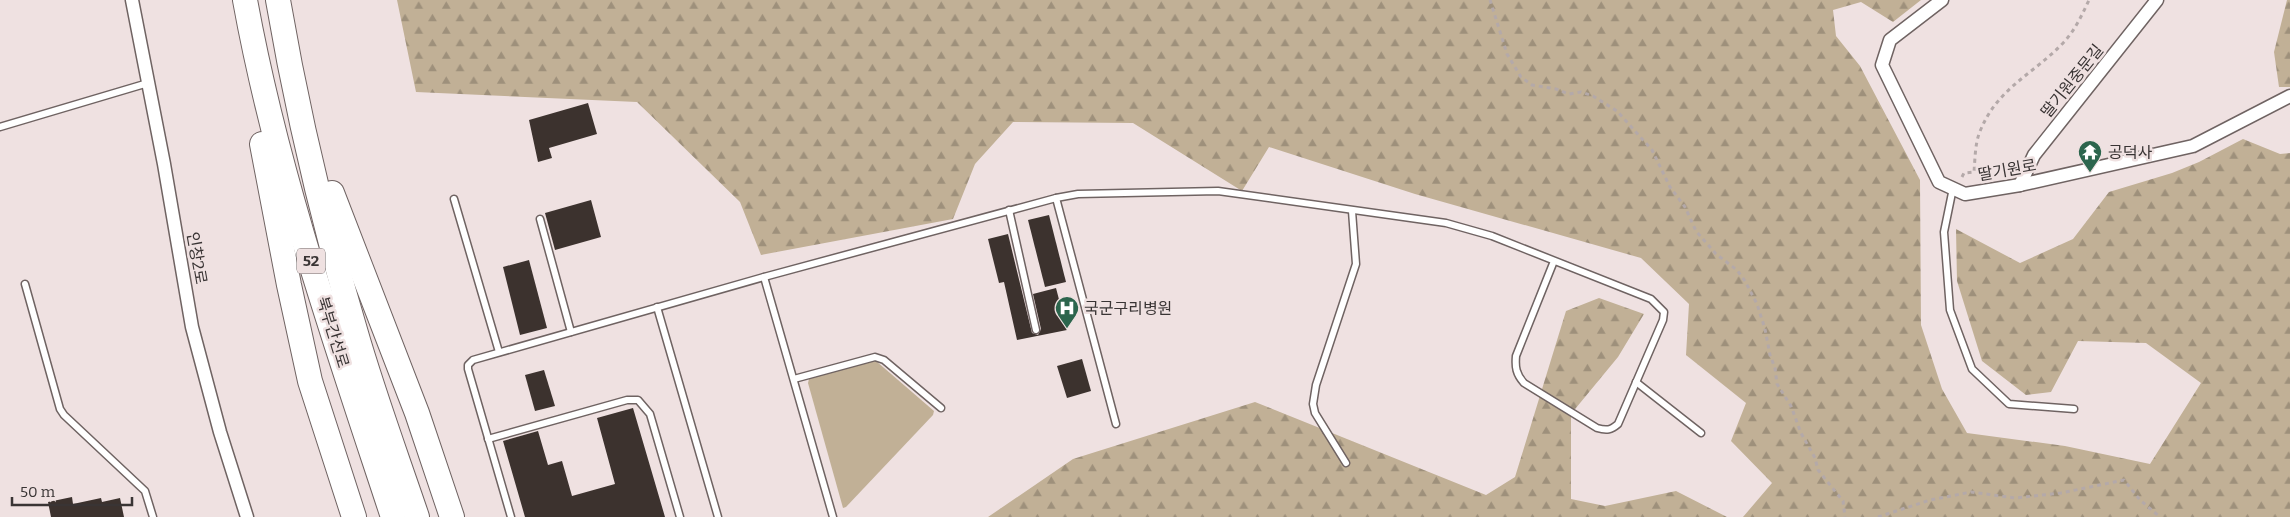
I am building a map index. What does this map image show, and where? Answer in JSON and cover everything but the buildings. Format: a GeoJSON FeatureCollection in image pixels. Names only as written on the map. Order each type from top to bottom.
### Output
{"type":"FeatureCollection","features":[{"type":"Feature","properties":{"kind":"highway","name":"북부간선로"},"geometry":{"type":"LineString","coordinates":[[245,0],[279,156],[344,368],[393,517]]}},
{"type":"Feature","properties":{"kind":"highway","name":"북부간선로"},"geometry":{"type":"LineString","coordinates":[[278,0],[291,76],[327,226],[355,331],[417,517]]}},
{"type":"Feature","properties":{"kind":"highway"},"geometry":{"type":"LineString","coordinates":[[254,47],[262,151],[288,285],[310,381],[354,517]]}},
{"type":"Feature","properties":{"kind":"highway"},"geometry":{"type":"LineString","coordinates":[[291,76],[326,179],[416,413],[452,517]]}},
{"type":"Feature","properties":{"kind":"street","name":"인창2로"},"geometry":{"type":"LineString","coordinates":[[132,0],[192,327],[220,432],[247,517]]}},
{"type":"Feature","properties":{"kind":"street"},"geometry":{"type":"LineString","coordinates":[[1942,0],[1890,40],[1882,65],[1939,182],[1955,190]]}},
{"type":"Feature","properties":{"kind":"street","name":"딸기원중문길"},"geometry":{"type":"LineString","coordinates":[[2020,186],[2034,155],[2157,0]]}},
{"type":"Feature","properties":{"kind":"street","name":"딸기원로"},"geometry":{"type":"LineString","coordinates":[[1955,190],[1965,194],[2020,186],[2193,146],[2290,96]]}},
{"type":"Feature","properties":{"kind":"lane"},"geometry":{"type":"LineString","coordinates":[[0,127],[148,83]]}},
{"type":"Feature","properties":{"kind":"lane"},"geometry":{"type":"LineString","coordinates":[[1955,190],[1944,232],[1950,310],[1972,369],[2009,404],[2074,409]]}},
{"type":"Feature","properties":{"kind":"lane"},"geometry":{"type":"LineString","coordinates":[[511,517],[468,365],[473,360],[764,277],[1056,198],[1078,194],[1218,191],[1446,223],[1473,230],[1554,261],[1651,299],[1664,312],[1663,320],[1618,424],[1612,429],[1605,431],[1597,428],[1524,383],[1518,376],[1515,367],[1516,356],[1554,261]]}},
{"type":"Feature","properties":{"kind":"lane"},"geometry":{"type":"LineString","coordinates":[[1056,198],[1116,424]]}},
{"type":"Feature","properties":{"kind":"lane"},"geometry":{"type":"LineString","coordinates":[[454,199],[499,352]]}},
{"type":"Feature","properties":{"kind":"lane"},"geometry":{"type":"LineString","coordinates":[[1009,210],[1036,330]]}},
{"type":"Feature","properties":{"kind":"lane"},"geometry":{"type":"LineString","coordinates":[[1346,463],[1315,413],[1313,404],[1316,385],[1356,264],[1352,211]]}},
{"type":"Feature","properties":{"kind":"lane"},"geometry":{"type":"LineString","coordinates":[[540,220],[571,332]]}},
{"type":"Feature","properties":{"kind":"lane"},"geometry":{"type":"LineString","coordinates":[[764,277],[833,517]]}},
{"type":"Feature","properties":{"kind":"lane"},"geometry":{"type":"LineString","coordinates":[[26,284],[60,408],[64,416],[145,491],[153,517]]}},
{"type":"Feature","properties":{"kind":"lane"},"geometry":{"type":"LineString","coordinates":[[657,307],[718,517]]}},
{"type":"Feature","properties":{"kind":"lane"},"geometry":{"type":"LineString","coordinates":[[794,379],[875,357],[884,360],[941,408]]}},
{"type":"Feature","properties":{"kind":"lane"},"geometry":{"type":"LineString","coordinates":[[1636,382],[1702,433]]}},
{"type":"Feature","properties":{"kind":"lane"},"geometry":{"type":"LineString","coordinates":[[488,439],[626,400],[638,400],[650,414],[680,517]]}},
{"type":"Feature","properties":{"kind":"path"},"geometry":{"type":"LineString","coordinates":[[1490,0],[1504,48],[1521,77],[1532,85],[1556,89],[1569,94],[1582,92],[1618,111],[1652,150],[1696,231],[1716,254],[1737,270],[1745,281],[1757,304],[1765,329],[1777,384],[1791,406],[1801,433],[1815,458],[1818,470],[1842,501],[1845,517]]}},
{"type":"Feature","properties":{"kind":"path"},"geometry":{"type":"LineString","coordinates":[[1955,190],[1964,173],[1974,172],[1978,135],[1988,115],[2006,90],[2063,44],[2075,29],[2089,0]]}},
{"type":"Feature","properties":{"kind":"path"},"geometry":{"type":"LineString","coordinates":[[1878,517],[1930,500],[1971,492],[2015,498],[2061,493],[2124,480],[2140,500],[2160,517]]}},
{"type":"Feature","properties":{"kind":"green space"},"geometry":{"type":"Polygon","coordinates":[[[397,0],[1921,0],[1893,22],[1861,2],[1833,10],[1836,36],[1860,66],[1920,180],[1921,325],[1942,389],[1967,433],[2065,446],[2150,464],[2201,383],[2146,343],[2078,341],[2051,392],[2026,395],[1982,361],[1957,281],[1956,229],[2020,263],[2073,239],[2109,192],[2172,173],[2199,162],[2243,139],[2280,154],[2290,153],[2290,517],[1743,517],[1772,483],[1731,441],[1746,403],[1686,355],[1689,304],[1641,258],[1415,194],[1269,147],[1242,191],[1133,123],[1013,122],[975,164],[953,219],[761,255],[740,202],[637,102],[416,92],[397,0]]]}},
{"type":"Feature","properties":{"kind":"green space"},"geometry":{"type":"Polygon","coordinates":[[[2287,0],[2290,0],[2290,87],[2279,87],[2274,52],[2287,0]]]}},
{"type":"Feature","properties":{"kind":"green space"},"geometry":{"type":"Polygon","coordinates":[[[1599,298],[1644,314],[1618,357],[1571,414],[1571,499],[1605,506],[1676,491],[1727,517],[988,517],[1073,459],[1255,402],[1486,495],[1515,477],[1566,311],[1599,298]]]}},
{"type":"Feature","properties":{"kind":"green space"},"geometry":{"type":"Polygon","coordinates":[[[876,361],[934,411],[933,415],[843,508],[808,383],[809,379],[813,377],[876,361]]]}},
{"type":"Feature","properties":{"kind":"place","name":"공덕사"},"geometry":{"type":"Point","coordinates":[2090,173]}},
{"type":"Feature","properties":{"kind":"place","name":"국군구리병원"},"geometry":{"type":"Point","coordinates":[1067,329]}}]}
